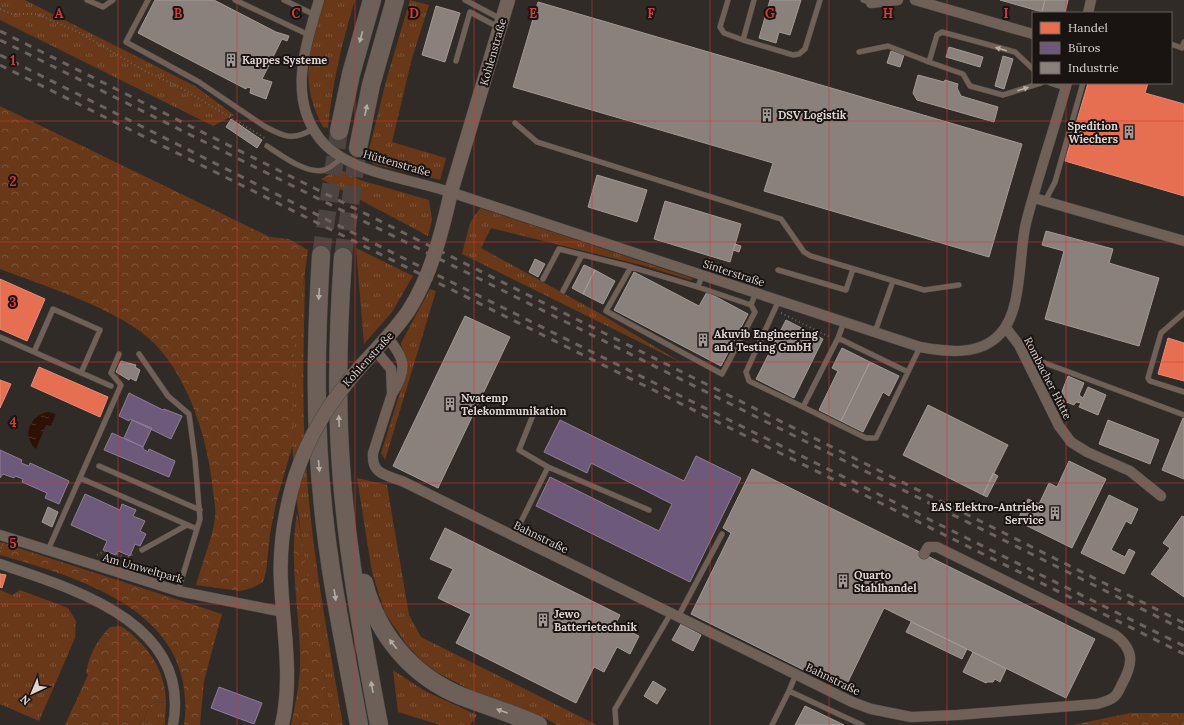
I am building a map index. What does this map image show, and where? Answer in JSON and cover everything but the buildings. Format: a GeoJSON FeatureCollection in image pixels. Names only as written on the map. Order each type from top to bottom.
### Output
{"type":"FeatureCollection","features":[{"type":"Feature","properties":{"kind":"highway"},"geometry":{"type":"LineString","coordinates":[[339,131],[351,74],[372,0]]}},
{"type":"Feature","properties":{"kind":"highway"},"geometry":{"type":"LineString","coordinates":[[358,148],[372,85],[395,0]]}},
{"type":"Feature","properties":{"kind":"highway"},"geometry":{"type":"LineString","coordinates":[[322,255],[316,368],[319,464],[330,564],[359,725]]}},
{"type":"Feature","properties":{"kind":"highway"},"geometry":{"type":"LineString","coordinates":[[343,257],[338,368],[341,466],[347,530],[379,725]]}},
{"type":"Feature","properties":{"kind":"highway"},"geometry":{"type":"LineString","coordinates":[[347,530],[358,549],[369,602],[377,620],[391,642],[412,665],[447,689],[538,725]]}},
{"type":"Feature","properties":{"kind":"street","name":"Hüttenstraße"},"geometry":{"type":"LineString","coordinates":[[319,0],[303,57],[302,98],[307,116],[314,129],[328,147],[343,158],[370,170],[451,192]]}},
{"type":"Feature","properties":{"kind":"street","name":"Kohlenstraße"},"geometry":{"type":"LineString","coordinates":[[282,725],[287,679],[280,552],[284,525],[295,477],[307,445],[324,413],[361,366],[388,338],[409,310],[429,268],[445,220],[451,192],[508,0]]}},
{"type":"Feature","properties":{"kind":"street"},"geometry":{"type":"LineString","coordinates":[[867,2],[898,0]]}},
{"type":"Feature","properties":{"kind":"street"},"geometry":{"type":"LineString","coordinates":[[915,0],[1032,34]]}},
{"type":"Feature","properties":{"kind":"street"},"geometry":{"type":"LineString","coordinates":[[1088,12],[1092,0]]}},
{"type":"Feature","properties":{"kind":"street"},"geometry":{"type":"LineString","coordinates":[[1006,328],[1012,317],[1017,295],[1024,233],[1067,86]]}},
{"type":"Feature","properties":{"kind":"street","name":"Sinterstraße"},"geometry":{"type":"LineString","coordinates":[[451,192],[920,347],[943,351],[969,350],[988,343],[999,336],[1006,328]]}},
{"type":"Feature","properties":{"kind":"street"},"geometry":{"type":"LineString","coordinates":[[1034,198],[1184,241]]}},
{"type":"Feature","properties":{"kind":"street","name":"Rombacher Hütte"},"geometry":{"type":"LineString","coordinates":[[1006,328],[1024,355],[1059,426],[1071,442],[1087,452],[1130,471],[1161,496]]}},
{"type":"Feature","properties":{"kind":"street","name":"Bahnstraße"},"geometry":{"type":"LineString","coordinates":[[388,338],[400,353],[403,360],[401,374],[392,394],[373,453],[372,462],[375,468],[381,473],[404,482],[852,702],[871,709],[911,716],[957,715],[1097,704],[1116,696],[1130,668],[1128,650],[1122,640],[1115,635],[937,547],[928,547],[924,554]]}},
{"type":"Feature","properties":{"kind":"street","name":"Bahnstraße"},"geometry":{"type":"LineString","coordinates":[[376,351],[391,369],[392,394]]}},
{"type":"Feature","properties":{"kind":"street","name":"Am Umweltpark"},"geometry":{"type":"LineString","coordinates":[[0,535],[178,591],[283,612]]}},
{"type":"Feature","properties":{"kind":"street"},"geometry":{"type":"LineString","coordinates":[[0,564],[66,588],[105,605],[133,622],[149,637],[165,662],[174,695],[173,725]]}},
{"type":"Feature","properties":{"kind":"lane"},"geometry":{"type":"LineString","coordinates":[[87,0],[103,7],[113,0]]}},
{"type":"Feature","properties":{"kind":"lane"},"geometry":{"type":"LineString","coordinates":[[148,0],[126,42],[199,82],[274,132],[288,137],[301,136],[314,129]]}},
{"type":"Feature","properties":{"kind":"lane"},"geometry":{"type":"LineString","coordinates":[[236,0],[309,35]]}},
{"type":"Feature","properties":{"kind":"lane"},"geometry":{"type":"LineString","coordinates":[[284,0],[315,15]]}},
{"type":"Feature","properties":{"kind":"lane"},"geometry":{"type":"LineString","coordinates":[[465,0],[501,24]]}},
{"type":"Feature","properties":{"kind":"lane"},"geometry":{"type":"LineString","coordinates":[[728,0],[720,27],[724,33],[793,55],[799,54],[807,46],[820,0]]}},
{"type":"Feature","properties":{"kind":"lane"},"geometry":{"type":"LineString","coordinates":[[743,40],[754,0]]}},
{"type":"Feature","properties":{"kind":"lane"},"geometry":{"type":"LineString","coordinates":[[456,61],[470,12],[501,24]]}},
{"type":"Feature","properties":{"kind":"lane"},"geometry":{"type":"LineString","coordinates":[[929,62],[937,35],[942,32],[1014,52],[1032,68]]}},
{"type":"Feature","properties":{"kind":"lane"},"geometry":{"type":"LineString","coordinates":[[1172,44],[1182,48],[1184,42]]}},
{"type":"Feature","properties":{"kind":"lane"},"geometry":{"type":"LineString","coordinates":[[859,52],[888,46],[963,74],[970,86],[1003,95],[1038,84]]}},
{"type":"Feature","properties":{"kind":"lane"},"geometry":{"type":"LineString","coordinates":[[1056,84],[1067,86]]}},
{"type":"Feature","properties":{"kind":"lane"},"geometry":{"type":"LineString","coordinates":[[1045,201],[1055,182],[1083,84]]}},
{"type":"Feature","properties":{"kind":"lane"},"geometry":{"type":"LineString","coordinates":[[515,123],[536,142],[781,219],[804,252],[811,256],[924,290],[959,286]]}},
{"type":"Feature","properties":{"kind":"lane"},"geometry":{"type":"LineString","coordinates":[[267,146],[292,163],[308,169],[324,170],[343,158]]}},
{"type":"Feature","properties":{"kind":"lane"},"geometry":{"type":"LineString","coordinates":[[543,279],[559,249],[631,267],[751,305]]}},
{"type":"Feature","properties":{"kind":"lane"},"geometry":{"type":"LineString","coordinates":[[563,291],[582,255]]}},
{"type":"Feature","properties":{"kind":"lane"},"geometry":{"type":"LineString","coordinates":[[631,267],[606,311],[722,374],[754,312],[751,305],[756,292]]}},
{"type":"Feature","properties":{"kind":"lane"},"geometry":{"type":"LineString","coordinates":[[778,270],[846,290],[853,269]]}},
{"type":"Feature","properties":{"kind":"lane"},"geometry":{"type":"LineString","coordinates":[[698,287],[702,275]]}},
{"type":"Feature","properties":{"kind":"lane"},"geometry":{"type":"LineString","coordinates":[[875,332],[893,281]]}},
{"type":"Feature","properties":{"kind":"lane"},"geometry":{"type":"LineString","coordinates":[[779,300],[776,310],[746,372],[749,381],[866,438],[876,438],[920,347]]}},
{"type":"Feature","properties":{"kind":"lane"},"geometry":{"type":"LineString","coordinates":[[34,352],[53,309],[60,312],[100,330],[81,373]]}},
{"type":"Feature","properties":{"kind":"lane"},"geometry":{"type":"LineString","coordinates":[[1184,313],[1161,333],[1148,378],[1150,381],[1184,392]]}},
{"type":"Feature","properties":{"kind":"lane"},"geometry":{"type":"LineString","coordinates":[[803,407],[838,339],[844,322]]}},
{"type":"Feature","properties":{"kind":"lane"},"geometry":{"type":"LineString","coordinates":[[0,337],[111,386]]}},
{"type":"Feature","properties":{"kind":"lane"},"geometry":{"type":"LineString","coordinates":[[838,339],[908,372]]}},
{"type":"Feature","properties":{"kind":"lane"},"geometry":{"type":"LineString","coordinates":[[48,550],[121,385],[111,373],[120,354]]}},
{"type":"Feature","properties":{"kind":"lane"},"geometry":{"type":"LineString","coordinates":[[139,354],[168,396],[189,414],[200,510],[197,529],[178,591]]}},
{"type":"Feature","properties":{"kind":"lane"},"geometry":{"type":"LineString","coordinates":[[1024,355],[1184,415]]}},
{"type":"Feature","properties":{"kind":"lane"},"geometry":{"type":"LineString","coordinates":[[535,410],[519,450],[548,467],[649,510]]}},
{"type":"Feature","properties":{"kind":"lane"},"geometry":{"type":"LineString","coordinates":[[99,466],[200,510]]}},
{"type":"Feature","properties":{"kind":"lane"},"geometry":{"type":"LineString","coordinates":[[514,536],[548,467]]}},
{"type":"Feature","properties":{"kind":"lane"},"geometry":{"type":"LineString","coordinates":[[80,478],[197,529]]}},
{"type":"Feature","properties":{"kind":"lane"},"geometry":{"type":"LineString","coordinates":[[142,550],[187,525]]}},
{"type":"Feature","properties":{"kind":"lane"},"geometry":{"type":"LineString","coordinates":[[616,725],[615,710],[675,615],[722,534]]}},
{"type":"Feature","properties":{"kind":"lane"},"geometry":{"type":"LineString","coordinates":[[772,725],[796,674]]}},
{"type":"Feature","properties":{"kind":"lane"},"geometry":{"type":"LineString","coordinates":[[789,690],[862,725]]}},
{"type":"Feature","properties":{"kind":"path"},"geometry":{"type":"LineString","coordinates":[[0,9],[12,14],[37,14],[80,33],[145,71],[181,88],[236,119],[266,138],[267,146]]}},
{"type":"Feature","properties":{"kind":"path"},"geometry":{"type":"LineString","coordinates":[[776,310],[838,339]]}},
{"type":"Feature","properties":{"kind":"path"},"geometry":{"type":"LineString","coordinates":[[117,554],[126,558],[142,550]]}},
{"type":"Feature","properties":{"kind":"green space"},"geometry":{"type":"Polygon","coordinates":[[[0,0],[25,0],[195,86],[234,115],[213,126],[0,20],[0,0]]]}},
{"type":"Feature","properties":{"kind":"green space"},"geometry":{"type":"Polygon","coordinates":[[[325,0],[355,0],[338,64],[328,128],[323,127],[315,111],[309,80],[309,64],[314,32],[325,0]]]}},
{"type":"Feature","properties":{"kind":"green space"},"geometry":{"type":"Polygon","coordinates":[[[410,0],[429,5],[412,58],[392,142],[446,158],[440,180],[373,164],[369,150],[386,81],[410,0]]]}},
{"type":"Feature","properties":{"kind":"green space"},"geometry":{"type":"Polygon","coordinates":[[[0,106],[270,237],[289,239],[308,250],[292,367],[293,444],[277,499],[270,534],[266,572],[263,582],[252,588],[240,591],[196,585],[214,526],[215,515],[211,472],[202,432],[195,412],[178,375],[167,359],[155,344],[123,320],[82,300],[0,269],[0,106]]]}},
{"type":"Feature","properties":{"kind":"green space"},"geometry":{"type":"Polygon","coordinates":[[[339,169],[360,180],[429,200],[432,220],[428,236],[321,179],[339,169]]]}},
{"type":"Feature","properties":{"kind":"green space"},"geometry":{"type":"Polygon","coordinates":[[[480,208],[694,279],[690,280],[645,266],[491,228],[481,248],[599,313],[682,363],[462,254],[470,223],[480,208]]]}},
{"type":"Feature","properties":{"kind":"green space"},"geometry":{"type":"Polygon","coordinates":[[[356,248],[413,276],[392,312],[364,344],[356,248]]]}},
{"type":"Feature","properties":{"kind":"green space"},"geometry":{"type":"Polygon","coordinates":[[[305,275],[303,401],[307,477],[317,570],[343,725],[332,725],[309,592],[297,502],[293,457],[291,413],[292,368],[305,275]]]}},
{"type":"Feature","properties":{"kind":"green space"},"geometry":{"type":"Polygon","coordinates":[[[430,289],[436,291],[385,460],[381,453],[407,370],[401,343],[430,289]]]}},
{"type":"Feature","properties":{"kind":"green space"},"geometry":{"type":"Polygon","coordinates":[[[357,478],[387,485],[409,615],[421,637],[597,725],[557,725],[541,716],[469,689],[438,673],[421,660],[406,644],[385,613],[372,572],[357,478]]]}},
{"type":"Feature","properties":{"kind":"green space"},"geometry":{"type":"Polygon","coordinates":[[[297,513],[332,725],[291,725],[298,689],[300,667],[294,571],[297,513]]]}},
{"type":"Feature","properties":{"kind":"green space"},"geometry":{"type":"Polygon","coordinates":[[[0,542],[222,614],[204,681],[200,725],[184,725],[184,687],[174,655],[155,629],[130,607],[100,590],[67,576],[0,555],[0,542]]]}},
{"type":"Feature","properties":{"kind":"green space"},"geometry":{"type":"Polygon","coordinates":[[[0,590],[12,595],[20,590],[68,608],[76,621],[75,638],[39,721],[0,704],[0,590]]]}},
{"type":"Feature","properties":{"kind":"green space"},"geometry":{"type":"Polygon","coordinates":[[[121,626],[147,650],[159,669],[163,680],[166,703],[155,702],[150,706],[145,715],[144,725],[65,725],[88,675],[86,673],[87,666],[94,648],[110,627],[121,626]]]}},
{"type":"Feature","properties":{"kind":"green space"},"geometry":{"type":"Polygon","coordinates":[[[393,670],[425,691],[477,715],[470,725],[440,725],[398,712],[393,670]]]}},
{"type":"Feature","properties":{"kind":"green space"},"geometry":{"type":"Polygon","coordinates":[[[155,702],[166,703],[165,725],[144,725],[146,712],[155,702]]]}},
{"type":"Feature","properties":{"kind":"green space"},"geometry":{"type":"Polygon","coordinates":[[[1130,713],[1184,713],[1184,725],[1073,725],[1130,713]]]}},
{"type":"Feature","properties":{"kind":"water"},"geometry":{"type":"Polygon","coordinates":[[[48,412],[56,414],[51,426],[46,425],[36,449],[31,444],[28,432],[36,417],[48,412]]]}},
{"type":"Feature","properties":{"kind":"tunnel"},"geometry":{"type":"LineString","coordinates":[[321,255],[339,131]]}},
{"type":"Feature","properties":{"kind":"tunnel"},"geometry":{"type":"LineString","coordinates":[[343,257],[358,148]]}},
{"type":"Feature","properties":{"kind":"railway"},"geometry":{"type":"LineString","coordinates":[[0,31],[1184,623]]}},
{"type":"Feature","properties":{"kind":"railway"},"geometry":{"type":"LineString","coordinates":[[0,40],[1184,630]]}},
{"type":"Feature","properties":{"kind":"railway"},"geometry":{"type":"LineString","coordinates":[[0,55],[415,264],[1184,646]]}},
{"type":"Feature","properties":{"kind":"railway"},"geometry":{"type":"LineString","coordinates":[[0,65],[1184,654]]}},
{"type":"Feature","properties":{"kind":"place","name":"Kappes Systeme"},"geometry":{"type":"Point","coordinates":[231,60]}},
{"type":"Feature","properties":{"kind":"place","name":"DSV Logistik"},"geometry":{"type":"Point","coordinates":[767,115]}},
{"type":"Feature","properties":{"kind":"place","name":"Spedition Wiechers"},"geometry":{"type":"Point","coordinates":[1129,132]}},
{"type":"Feature","properties":{"kind":"place","name":"Akuvib Engineering and Testing GmbH"},"geometry":{"type":"Point","coordinates":[703,340]}},
{"type":"Feature","properties":{"kind":"place","name":"Nvatemp Telekommunikation"},"geometry":{"type":"Point","coordinates":[450,404]}},
{"type":"Feature","properties":{"kind":"place","name":"EAS Elektro-Antriebe Service"},"geometry":{"type":"Point","coordinates":[1055,513]}},
{"type":"Feature","properties":{"kind":"place","name":"Quarto Stahlhandel"},"geometry":{"type":"Point","coordinates":[843,581]}},
{"type":"Feature","properties":{"kind":"place","name":"Jewo Batterietechnik"},"geometry":{"type":"Point","coordinates":[543,620]}}]}
